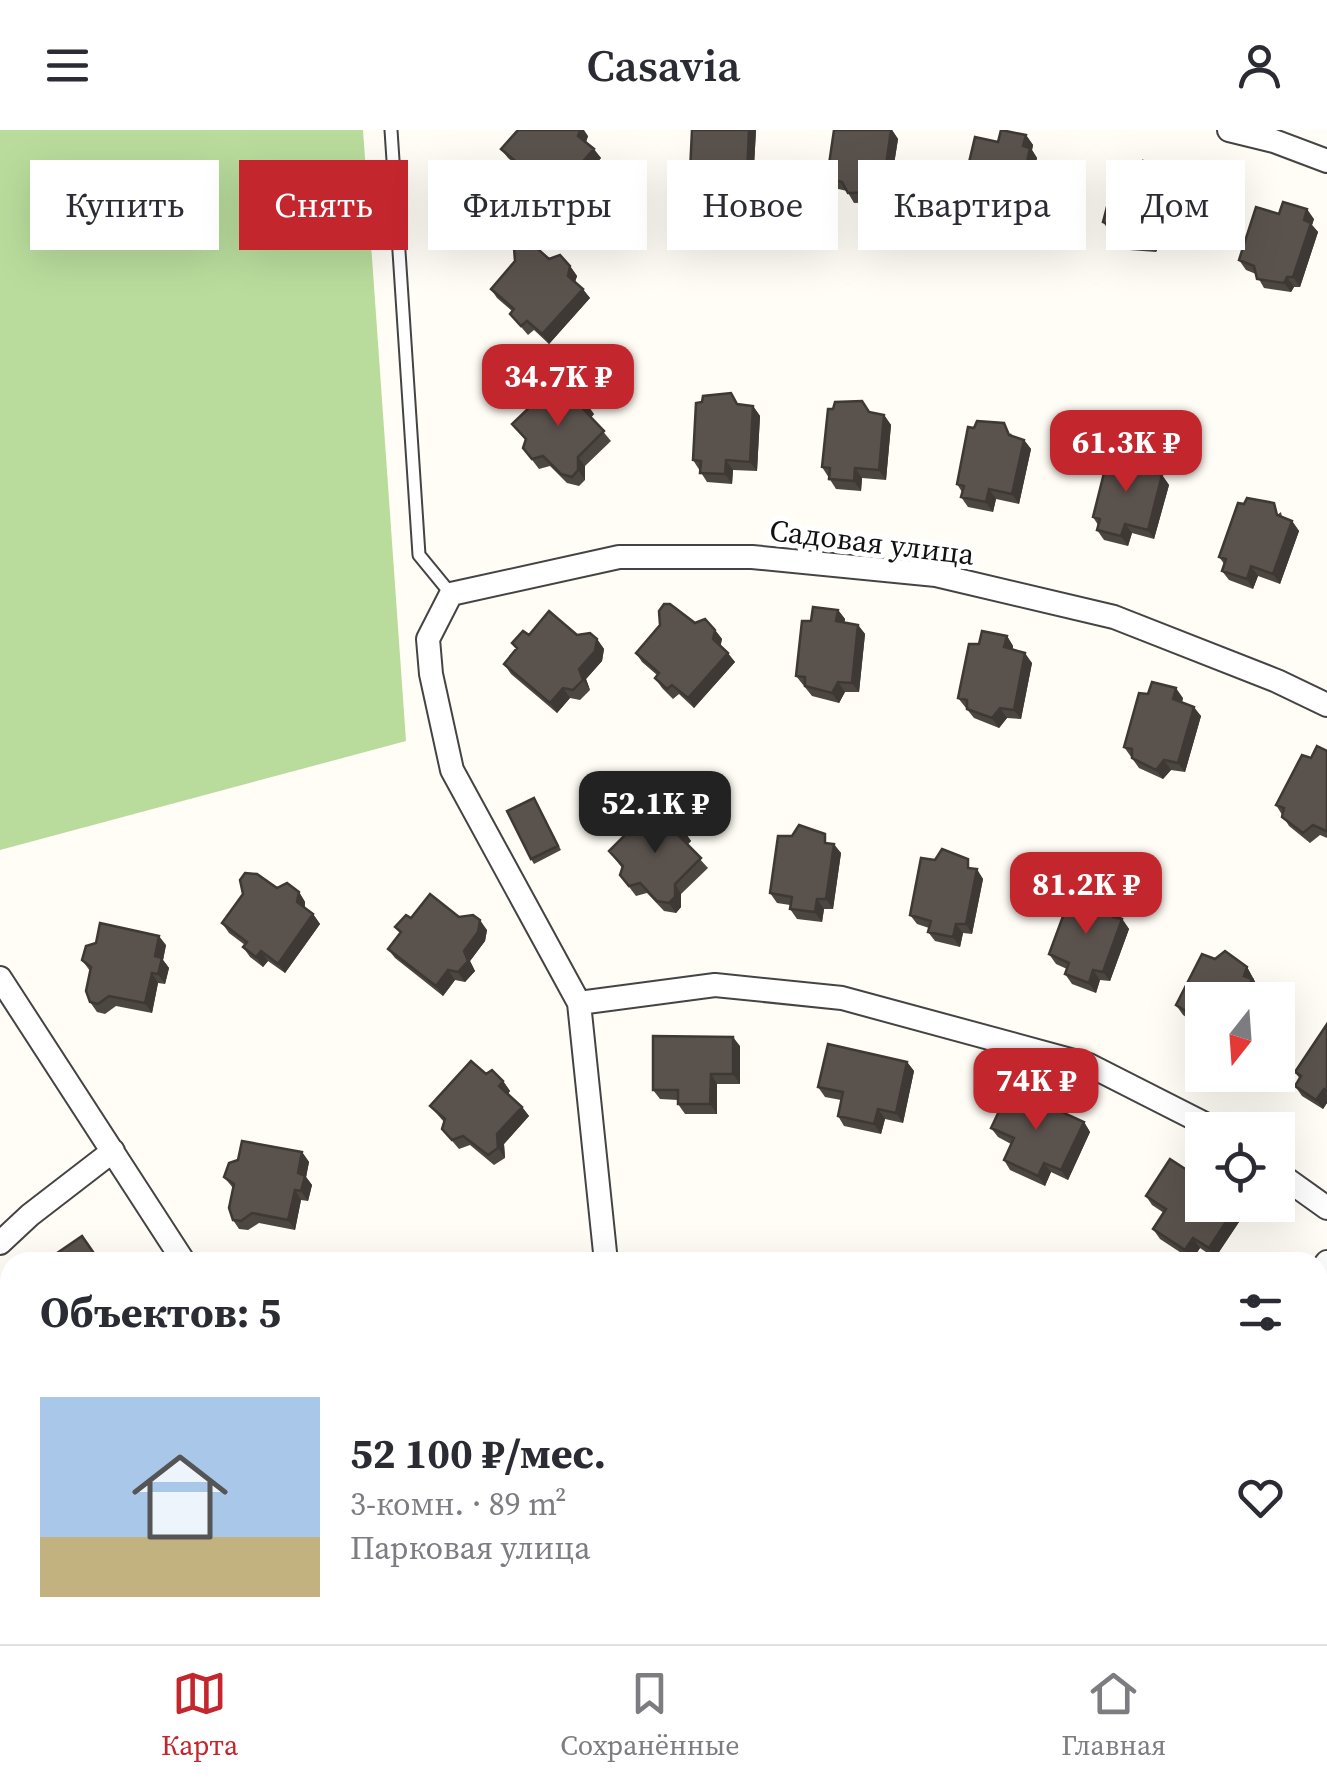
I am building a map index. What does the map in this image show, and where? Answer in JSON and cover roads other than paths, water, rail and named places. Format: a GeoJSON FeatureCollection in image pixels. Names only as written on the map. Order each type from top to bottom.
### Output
{"type":"FeatureCollection","features":[{"type":"Feature","properties":{"kind":"street"},"geometry":{"type":"LineString","coordinates":[[1229,130],[1271,136],[1327,160]]}},
{"type":"Feature","properties":{"kind":"street","name":"Садовая улица"},"geometry":{"type":"LineString","coordinates":[[452,594],[619,556],[752,557],[936,575],[1114,618],[1277,681],[1327,705]]}},
{"type":"Feature","properties":{"kind":"street"},"geometry":{"type":"LineString","coordinates":[[452,594],[428,639],[431,674],[452,770],[578,1003],[605,1252]]}},
{"type":"Feature","properties":{"kind":"street"},"geometry":{"type":"LineString","coordinates":[[0,978],[178,1252]]}},
{"type":"Feature","properties":{"kind":"street"},"geometry":{"type":"LineString","coordinates":[[578,1003],[715,985],[842,998],[1090,1065],[1185,1114]]}},
{"type":"Feature","properties":{"kind":"street"},"geometry":{"type":"LineString","coordinates":[[0,1243],[113,1150]]}},
{"type":"Feature","properties":{"kind":"street"},"geometry":{"type":"LineString","coordinates":[[1295,1185],[1327,1208]]}},
{"type":"Feature","properties":{"kind":"lane"},"geometry":{"type":"LineString","coordinates":[[391,130],[419,555],[452,594]]}}]}
